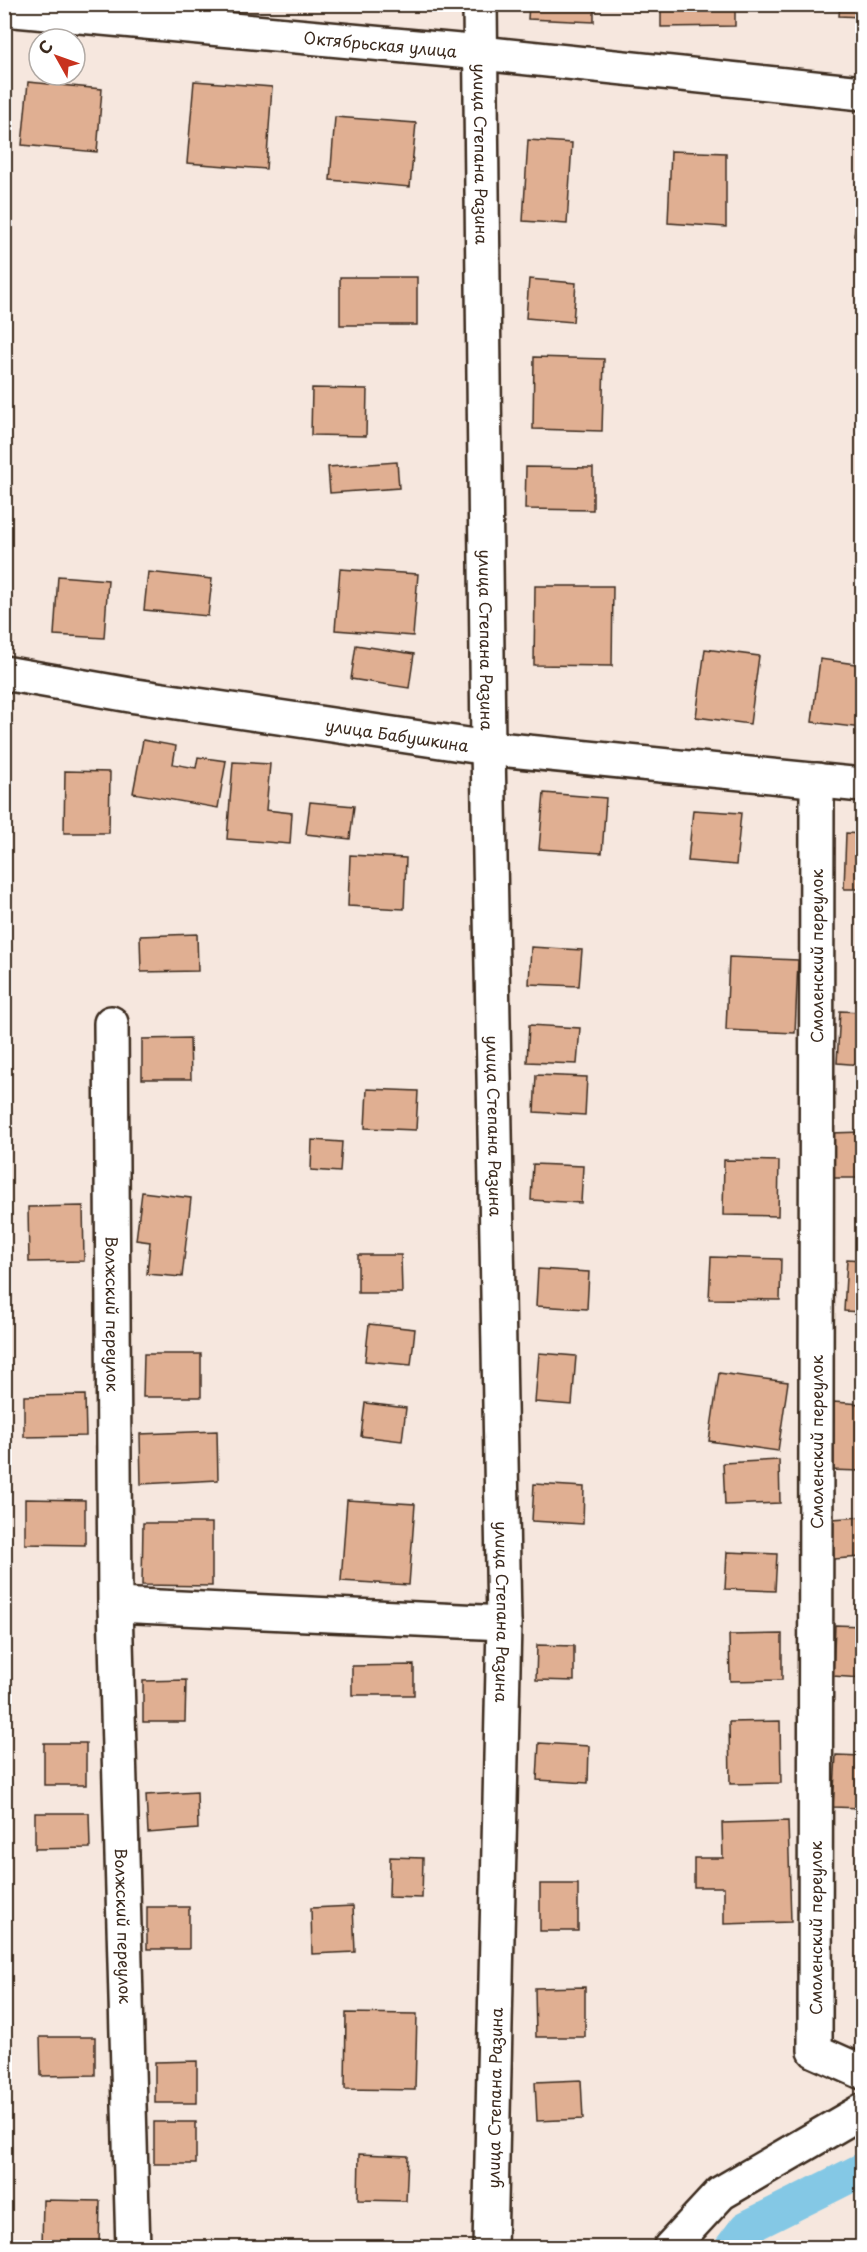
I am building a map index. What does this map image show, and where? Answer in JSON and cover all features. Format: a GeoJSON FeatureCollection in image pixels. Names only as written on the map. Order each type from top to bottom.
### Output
{"type":"FeatureCollection","features":[{"type":"Feature","properties":{"kind":"street","name":"улица Степана Разина"},"geometry":{"type":"LineString","coordinates":[[480,4],[488,748],[504,1623],[490,2247]]}},
{"type":"Feature","properties":{"kind":"street","name":"Октябрьская улица"},"geometry":{"type":"LineString","coordinates":[[4,9],[481,53],[862,93]]}},
{"type":"Feature","properties":{"kind":"street","name":"улица Бабушкина"},"geometry":{"type":"LineString","coordinates":[[4,673],[136,696],[488,748],[862,784]]}},
{"type":"Feature","properties":{"kind":"street","name":"Смоленский переулок"},"geometry":{"type":"LineString","coordinates":[[817,780],[815,2051],[862,2072]]}},
{"type":"Feature","properties":{"kind":"street","name":"Волжский переулок"},"geometry":{"type":"LineString","coordinates":[[111,1023],[115,1605],[133,2247]]}},
{"type":"Feature","properties":{"kind":"street"},"geometry":{"type":"LineString","coordinates":[[115,1605],[504,1623]]}},
{"type":"Feature","properties":{"kind":"street"},"geometry":{"type":"LineString","coordinates":[[670,2247],[721,2193],[862,2111]]}},
{"type":"Feature","properties":{"kind":"building"},"geometry":{"type":"Polygon","coordinates":[[[529,4],[594,4],[594,22],[528,19],[529,4]]]}},
{"type":"Feature","properties":{"kind":"building"},"geometry":{"type":"Polygon","coordinates":[[[661,4],[735,4],[735,26],[661,27],[661,4]]]}},
{"type":"Feature","properties":{"kind":"building"},"geometry":{"type":"Polygon","coordinates":[[[840,4],[862,4],[862,17],[839,16],[840,4]]]}},
{"type":"Feature","properties":{"kind":"building"},"geometry":{"type":"Polygon","coordinates":[[[194,81],[272,87],[266,169],[187,163],[194,81]]]}},
{"type":"Feature","properties":{"kind":"building"},"geometry":{"type":"Polygon","coordinates":[[[28,87],[102,89],[97,152],[22,145],[28,87]]]}},
{"type":"Feature","properties":{"kind":"building"},"geometry":{"type":"Polygon","coordinates":[[[335,117],[416,123],[410,187],[330,180],[335,117]]]}},
{"type":"Feature","properties":{"kind":"building"},"geometry":{"type":"Polygon","coordinates":[[[528,140],[572,143],[567,224],[523,221],[528,140]]]}},
{"type":"Feature","properties":{"kind":"building"},"geometry":{"type":"Polygon","coordinates":[[[671,151],[726,153],[726,227],[668,223],[671,151]]]}},
{"type":"Feature","properties":{"kind":"building"},"geometry":{"type":"Polygon","coordinates":[[[860,189],[862,190],[862,238],[854,236],[860,189]]]}},
{"type":"Feature","properties":{"kind":"building"},"geometry":{"type":"Polygon","coordinates":[[[340,277],[417,277],[417,325],[340,325],[340,277]]]}},
{"type":"Feature","properties":{"kind":"building"},"geometry":{"type":"Polygon","coordinates":[[[529,279],[576,283],[573,322],[526,318],[529,279]]]}},
{"type":"Feature","properties":{"kind":"building"},"geometry":{"type":"Polygon","coordinates":[[[534,357],[604,359],[602,431],[533,429],[534,357]]]}},
{"type":"Feature","properties":{"kind":"building"},"geometry":{"type":"Polygon","coordinates":[[[312,388],[367,389],[366,436],[311,435],[312,388]]]}},
{"type":"Feature","properties":{"kind":"building"},"geometry":{"type":"Polygon","coordinates":[[[397,462],[399,488],[330,493],[328,467],[397,462]]]}},
{"type":"Feature","properties":{"kind":"building"},"geometry":{"type":"Polygon","coordinates":[[[526,467],[593,468],[593,510],[525,509],[526,467]]]}},
{"type":"Feature","properties":{"kind":"building"},"geometry":{"type":"Polygon","coordinates":[[[340,569],[418,574],[413,636],[335,630],[340,569]]]}},
{"type":"Feature","properties":{"kind":"building"},"geometry":{"type":"Polygon","coordinates":[[[148,572],[212,579],[208,616],[144,610],[148,572]]]}},
{"type":"Feature","properties":{"kind":"building"},"geometry":{"type":"Polygon","coordinates":[[[58,576],[108,580],[104,638],[54,635],[58,576]]]}},
{"type":"Feature","properties":{"kind":"building"},"geometry":{"type":"Polygon","coordinates":[[[535,586],[613,586],[612,666],[534,665],[535,586]]]}},
{"type":"Feature","properties":{"kind":"building"},"geometry":{"type":"Polygon","coordinates":[[[356,645],[414,654],[409,688],[351,679],[356,645]]]}},
{"type":"Feature","properties":{"kind":"building"},"geometry":{"type":"Polygon","coordinates":[[[705,649],[759,656],[750,724],[696,717],[705,649]]]}},
{"type":"Feature","properties":{"kind":"building"},"geometry":{"type":"Polygon","coordinates":[[[820,659],[862,665],[862,728],[812,722],[820,659]]]}},
{"type":"Feature","properties":{"kind":"building"},"geometry":{"type":"Polygon","coordinates":[[[143,740],[176,746],[173,764],[196,768],[198,757],[226,761],[218,808],[133,793],[143,740]]]}},
{"type":"Feature","properties":{"kind":"building"},"geometry":{"type":"Polygon","coordinates":[[[233,762],[270,764],[266,810],[292,813],[290,844],[227,839],[233,762]]]}},
{"type":"Feature","properties":{"kind":"building"},"geometry":{"type":"Polygon","coordinates":[[[65,771],[110,772],[109,833],[64,833],[65,771]]]}},
{"type":"Feature","properties":{"kind":"building"},"geometry":{"type":"Polygon","coordinates":[[[544,793],[606,798],[602,853],[539,849],[544,793]]]}},
{"type":"Feature","properties":{"kind":"building"},"geometry":{"type":"Polygon","coordinates":[[[310,802],[354,806],[350,839],[306,834],[310,802]]]}},
{"type":"Feature","properties":{"kind":"building"},"geometry":{"type":"Polygon","coordinates":[[[693,810],[741,813],[736,865],[688,861],[693,810]]]}},
{"type":"Feature","properties":{"kind":"building"},"geometry":{"type":"Polygon","coordinates":[[[846,833],[862,834],[862,889],[844,889],[846,833]]]}},
{"type":"Feature","properties":{"kind":"building"},"geometry":{"type":"Polygon","coordinates":[[[350,855],[406,858],[404,909],[348,906],[350,855]]]}},
{"type":"Feature","properties":{"kind":"building"},"geometry":{"type":"Polygon","coordinates":[[[197,934],[198,971],[141,972],[140,936],[197,934]]]}},
{"type":"Feature","properties":{"kind":"building"},"geometry":{"type":"Polygon","coordinates":[[[531,947],[582,950],[579,986],[529,984],[531,947]]]}},
{"type":"Feature","properties":{"kind":"building"},"geometry":{"type":"Polygon","coordinates":[[[729,957],[798,960],[795,1033],[726,1030],[729,957]]]}},
{"type":"Feature","properties":{"kind":"building"},"geometry":{"type":"Polygon","coordinates":[[[840,1011],[862,1012],[862,1065],[837,1063],[840,1011]]]}},
{"type":"Feature","properties":{"kind":"building"},"geometry":{"type":"Polygon","coordinates":[[[529,1025],[580,1028],[577,1064],[527,1062],[529,1025]]]}},
{"type":"Feature","properties":{"kind":"building"},"geometry":{"type":"Polygon","coordinates":[[[190,1038],[191,1079],[142,1079],[142,1039],[190,1038]]]}},
{"type":"Feature","properties":{"kind":"building"},"geometry":{"type":"Polygon","coordinates":[[[536,1075],[587,1077],[585,1115],[534,1112],[536,1075]]]}},
{"type":"Feature","properties":{"kind":"building"},"geometry":{"type":"Polygon","coordinates":[[[367,1089],[418,1091],[416,1130],[365,1128],[367,1089]]]}},
{"type":"Feature","properties":{"kind":"building"},"geometry":{"type":"Polygon","coordinates":[[[862,1132],[862,1178],[831,1178],[831,1133],[862,1132]]]}},
{"type":"Feature","properties":{"kind":"building"},"geometry":{"type":"Polygon","coordinates":[[[312,1140],[342,1142],[340,1172],[311,1170],[312,1140]]]}},
{"type":"Feature","properties":{"kind":"building"},"geometry":{"type":"Polygon","coordinates":[[[724,1160],[779,1161],[778,1216],[723,1215],[724,1160]]]}},
{"type":"Feature","properties":{"kind":"building"},"geometry":{"type":"Polygon","coordinates":[[[533,1164],[583,1166],[581,1203],[531,1200],[533,1164]]]}},
{"type":"Feature","properties":{"kind":"building"},"geometry":{"type":"Polygon","coordinates":[[[142,1192],[191,1198],[182,1277],[147,1274],[150,1242],[136,1240],[142,1192]]]}},
{"type":"Feature","properties":{"kind":"building"},"geometry":{"type":"Polygon","coordinates":[[[83,1206],[84,1261],[29,1262],[28,1207],[83,1206]]]}},
{"type":"Feature","properties":{"kind":"building"},"geometry":{"type":"Polygon","coordinates":[[[358,1255],[401,1255],[402,1293],[358,1293],[358,1255]]]}},
{"type":"Feature","properties":{"kind":"building"},"geometry":{"type":"Polygon","coordinates":[[[711,1257],[781,1259],[780,1300],[709,1299],[711,1257]]]}},
{"type":"Feature","properties":{"kind":"building"},"geometry":{"type":"Polygon","coordinates":[[[847,1259],[862,1260],[862,1312],[844,1311],[847,1259]]]}},
{"type":"Feature","properties":{"kind":"building"},"geometry":{"type":"Polygon","coordinates":[[[538,1269],[589,1272],[587,1309],[536,1306],[538,1269]]]}},
{"type":"Feature","properties":{"kind":"building"},"geometry":{"type":"Polygon","coordinates":[[[369,1324],[415,1329],[411,1365],[365,1361],[369,1324]]]}},
{"type":"Feature","properties":{"kind":"building"},"geometry":{"type":"Polygon","coordinates":[[[539,1353],[576,1356],[572,1405],[535,1402],[539,1353]]]}},
{"type":"Feature","properties":{"kind":"building"},"geometry":{"type":"Polygon","coordinates":[[[144,1354],[201,1354],[201,1397],[143,1397],[144,1354]]]}},
{"type":"Feature","properties":{"kind":"building"},"geometry":{"type":"Polygon","coordinates":[[[719,1373],[788,1382],[778,1451],[709,1441],[719,1373]]]}},
{"type":"Feature","properties":{"kind":"building"},"geometry":{"type":"Polygon","coordinates":[[[85,1395],[86,1436],[24,1437],[24,1396],[85,1395]]]}},
{"type":"Feature","properties":{"kind":"building"},"geometry":{"type":"Polygon","coordinates":[[[833,1402],[862,1404],[862,1471],[829,1470],[833,1402]]]}},
{"type":"Feature","properties":{"kind":"building"},"geometry":{"type":"Polygon","coordinates":[[[365,1403],[406,1408],[402,1441],[361,1436],[365,1403]]]}},
{"type":"Feature","properties":{"kind":"building"},"geometry":{"type":"Polygon","coordinates":[[[217,1431],[218,1480],[141,1484],[140,1434],[217,1431]]]}},
{"type":"Feature","properties":{"kind":"building"},"geometry":{"type":"Polygon","coordinates":[[[779,1460],[780,1503],[725,1505],[723,1463],[779,1460]]]}},
{"type":"Feature","properties":{"kind":"building"},"geometry":{"type":"Polygon","coordinates":[[[534,1484],[584,1487],[583,1524],[532,1521],[534,1484]]]}},
{"type":"Feature","properties":{"kind":"building"},"geometry":{"type":"Polygon","coordinates":[[[25,1499],[85,1500],[85,1545],[25,1544],[25,1499]]]}},
{"type":"Feature","properties":{"kind":"building"},"geometry":{"type":"Polygon","coordinates":[[[347,1500],[415,1504],[409,1585],[341,1581],[347,1500]]]}},
{"type":"Feature","properties":{"kind":"building"},"geometry":{"type":"Polygon","coordinates":[[[862,1517],[862,1557],[834,1559],[832,1519],[862,1517]]]}},
{"type":"Feature","properties":{"kind":"building"},"geometry":{"type":"Polygon","coordinates":[[[143,1523],[212,1523],[212,1586],[142,1585],[143,1523]]]}},
{"type":"Feature","properties":{"kind":"building"},"geometry":{"type":"Polygon","coordinates":[[[727,1552],[777,1554],[775,1591],[725,1589],[727,1552]]]}},
{"type":"Feature","properties":{"kind":"building"},"geometry":{"type":"Polygon","coordinates":[[[835,1625],[862,1626],[862,1678],[833,1676],[835,1625]]]}},
{"type":"Feature","properties":{"kind":"building"},"geometry":{"type":"Polygon","coordinates":[[[782,1634],[782,1680],[730,1681],[729,1635],[782,1634]]]}},
{"type":"Feature","properties":{"kind":"building"},"geometry":{"type":"Polygon","coordinates":[[[537,1645],[574,1646],[574,1681],[536,1680],[537,1645]]]}},
{"type":"Feature","properties":{"kind":"building"},"geometry":{"type":"Polygon","coordinates":[[[414,1665],[414,1695],[352,1695],[352,1666],[414,1665]]]}},
{"type":"Feature","properties":{"kind":"building"},"geometry":{"type":"Polygon","coordinates":[[[186,1680],[185,1722],[143,1722],[143,1681],[186,1680]]]}},
{"type":"Feature","properties":{"kind":"building"},"geometry":{"type":"Polygon","coordinates":[[[780,1721],[781,1783],[730,1784],[729,1722],[780,1721]]]}},
{"type":"Feature","properties":{"kind":"building"},"geometry":{"type":"Polygon","coordinates":[[[44,1743],[86,1743],[86,1785],[44,1785],[44,1743]]]}},
{"type":"Feature","properties":{"kind":"building"},"geometry":{"type":"Polygon","coordinates":[[[539,1743],[589,1746],[588,1783],[537,1780],[539,1743]]]}},
{"type":"Feature","properties":{"kind":"building"},"geometry":{"type":"Polygon","coordinates":[[[836,1755],[862,1756],[862,1808],[833,1807],[836,1755]]]}},
{"type":"Feature","properties":{"kind":"building"},"geometry":{"type":"Polygon","coordinates":[[[197,1792],[198,1829],[148,1833],[146,1795],[197,1792]]]}},
{"type":"Feature","properties":{"kind":"building"},"geometry":{"type":"Polygon","coordinates":[[[35,1813],[89,1813],[90,1848],[35,1849],[35,1813]]]}},
{"type":"Feature","properties":{"kind":"building"},"geometry":{"type":"Polygon","coordinates":[[[788,1821],[791,1922],[724,1924],[724,1887],[694,1887],[694,1858],[723,1858],[722,1823],[788,1821]]]}},
{"type":"Feature","properties":{"kind":"building"},"geometry":{"type":"Polygon","coordinates":[[[390,1857],[423,1858],[422,1898],[389,1897],[390,1857]]]}},
{"type":"Feature","properties":{"kind":"building"},"geometry":{"type":"Polygon","coordinates":[[[540,1884],[578,1884],[578,1931],[540,1931],[540,1884]]]}},
{"type":"Feature","properties":{"kind":"building"},"geometry":{"type":"Polygon","coordinates":[[[353,1906],[355,1952],[312,1954],[311,1908],[353,1906]]]}},
{"type":"Feature","properties":{"kind":"building"},"geometry":{"type":"Polygon","coordinates":[[[147,1907],[189,1907],[189,1949],[147,1949],[147,1907]]]}},
{"type":"Feature","properties":{"kind":"building"},"geometry":{"type":"Polygon","coordinates":[[[585,1987],[585,2037],[536,2037],[535,1988],[585,1987]]]}},
{"type":"Feature","properties":{"kind":"building"},"geometry":{"type":"Polygon","coordinates":[[[346,2013],[417,2014],[415,2090],[345,2089],[346,2013]]]}},
{"type":"Feature","properties":{"kind":"building"},"geometry":{"type":"Polygon","coordinates":[[[40,2037],[95,2037],[95,2075],[41,2076],[40,2037]]]}},
{"type":"Feature","properties":{"kind":"building"},"geometry":{"type":"Polygon","coordinates":[[[197,2061],[197,2103],[155,2103],[155,2062],[197,2061]]]}},
{"type":"Feature","properties":{"kind":"building"},"geometry":{"type":"Polygon","coordinates":[[[581,2080],[583,2119],[537,2121],[535,2082],[581,2080]]]}},
{"type":"Feature","properties":{"kind":"building"},"geometry":{"type":"Polygon","coordinates":[[[154,2122],[196,2122],[196,2164],[154,2164],[154,2122]]]}},
{"type":"Feature","properties":{"kind":"building"},"geometry":{"type":"Polygon","coordinates":[[[359,2154],[408,2156],[406,2201],[358,2200],[359,2154]]]}},
{"type":"Feature","properties":{"kind":"building"},"geometry":{"type":"Polygon","coordinates":[[[43,2200],[100,2201],[99,2248],[42,2247],[43,2200]]]}},
{"type":"Feature","properties":{"kind":"waterway"},"geometry":{"type":"LineString","coordinates":[[731,2248],[746,2228],[862,2170]]}}]}
